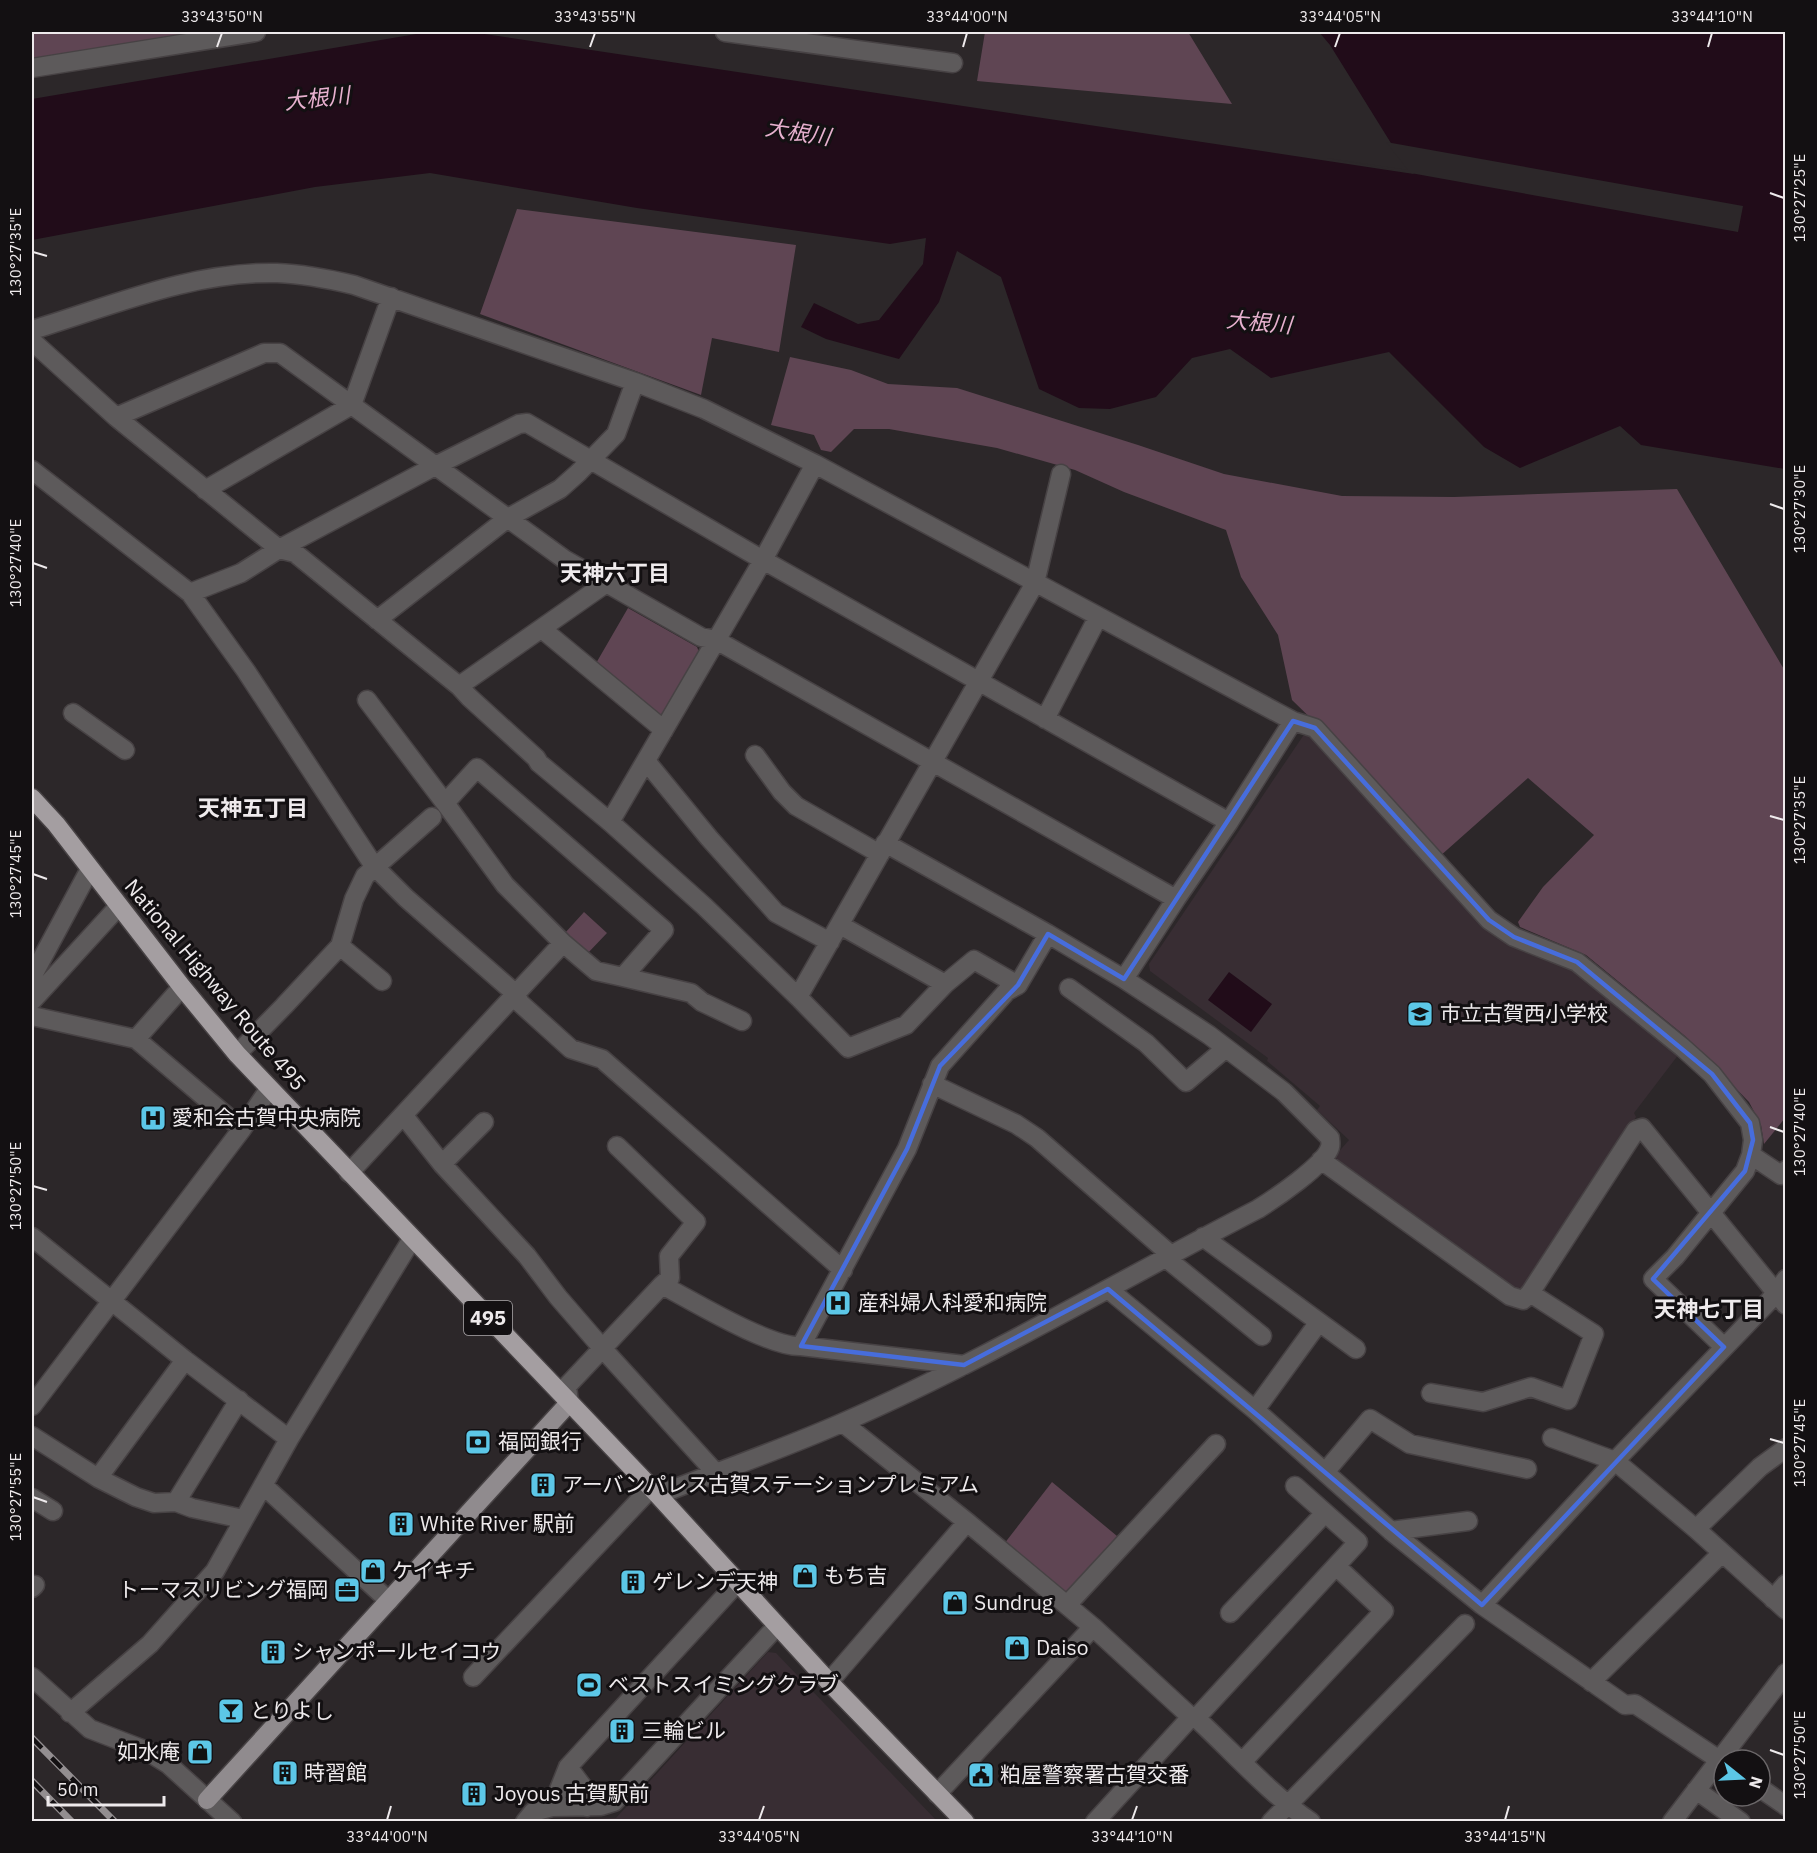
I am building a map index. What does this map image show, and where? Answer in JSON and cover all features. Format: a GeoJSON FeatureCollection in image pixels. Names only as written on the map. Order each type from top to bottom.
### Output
{"type":"FeatureCollection","features":[{"type":"Feature","properties":{"kind":"highway","name":"National Highway Route 495"},"geometry":{"type":"LineString","coordinates":[[32,798],[56,824],[237,1054],[655,1492],[829,1682],[965,1821]]}},
{"type":"Feature","properties":{"kind":"main road"},"geometry":{"type":"LineString","coordinates":[[207,1800],[569,1403]]}},
{"type":"Feature","properties":{"kind":"street"},"geometry":{"type":"LineString","coordinates":[[32,68],[256,32]]}},
{"type":"Feature","properties":{"kind":"street"},"geometry":{"type":"LineString","coordinates":[[725,32],[953,63]]}},
{"type":"Feature","properties":{"kind":"street"},"geometry":{"type":"LineString","coordinates":[[32,330],[189,281],[277,273],[315,277],[354,285],[635,382],[704,409],[815,464],[1293,721],[1315,728],[1489,920],[1514,938],[1577,962],[1712,1074],[1750,1123],[1753,1140],[1751,1155],[1745,1171],[1676,1257],[1653,1279],[1724,1347]]}},
{"type":"Feature","properties":{"kind":"street"},"geometry":{"type":"LineString","coordinates":[[205,490],[352,405],[391,297]]}},
{"type":"Feature","properties":{"kind":"street"},"geometry":{"type":"LineString","coordinates":[[32,341],[116,417],[205,490],[279,549],[295,553],[459,686],[536,758],[539,764],[610,822],[704,906],[848,1048],[906,1025],[945,984],[974,960],[1018,985]]}},
{"type":"Feature","properties":{"kind":"street"},"geometry":{"type":"LineString","coordinates":[[116,417],[264,353],[280,353],[564,559],[605,584],[701,637],[716,640],[1176,899]]}},
{"type":"Feature","properties":{"kind":"street"},"geometry":{"type":"LineString","coordinates":[[377,620],[508,518],[560,489],[616,434],[635,382]]}},
{"type":"Feature","properties":{"kind":"street"},"geometry":{"type":"LineString","coordinates":[[190,593],[241,573],[279,549],[435,466],[519,424],[527,423],[763,560],[1230,822]]}},
{"type":"Feature","properties":{"kind":"street"},"geometry":{"type":"LineString","coordinates":[[610,822],[763,560],[815,464]]}},
{"type":"Feature","properties":{"kind":"street"},"geometry":{"type":"LineString","coordinates":[[32,470],[190,593],[246,671],[374,866],[406,898],[516,994],[520,1003],[571,1049],[602,1059],[843,1270]]}},
{"type":"Feature","properties":{"kind":"street"},"geometry":{"type":"LineString","coordinates":[[798,997],[1035,583],[1061,474]]}},
{"type":"Feature","properties":{"kind":"street"},"geometry":{"type":"LineString","coordinates":[[459,686],[605,584]]}},
{"type":"Feature","properties":{"kind":"street"},"geometry":{"type":"LineString","coordinates":[[1045,719],[1098,617]]}},
{"type":"Feature","properties":{"kind":"street"},"geometry":{"type":"LineString","coordinates":[[542,629],[664,730]]}},
{"type":"Feature","properties":{"kind":"street"},"geometry":{"type":"LineString","coordinates":[[367,700],[505,885],[563,944],[596,971],[691,993],[702,1002],[742,1021]]}},
{"type":"Feature","properties":{"kind":"street"},"geometry":{"type":"LineString","coordinates":[[73,713],[124,750]]}},
{"type":"Feature","properties":{"kind":"street"},"geometry":{"type":"LineString","coordinates":[[1124,979],[1230,822],[1293,721]]}},
{"type":"Feature","properties":{"kind":"street"},"geometry":{"type":"LineString","coordinates":[[473,1677],[655,1492],[715,1472],[843,1423],[964,1365],[1258,1209],[1285,1192],[1322,1160],[1330,1148],[1330,1137],[1284,1092],[1226,1047],[1124,979],[1048,934],[883,848],[796,806],[782,792],[754,755]]}},
{"type":"Feature","properties":{"kind":"street"},"geometry":{"type":"LineString","coordinates":[[646,761],[709,838],[777,913],[830,942]]}},
{"type":"Feature","properties":{"kind":"street"},"geometry":{"type":"LineString","coordinates":[[445,803],[477,768],[664,930],[623,977]]}},
{"type":"Feature","properties":{"kind":"street"},"geometry":{"type":"LineString","coordinates":[[237,1054],[340,946],[354,899],[364,876],[432,817]]}},
{"type":"Feature","properties":{"kind":"street"},"geometry":{"type":"LineString","coordinates":[[32,977],[90,869]]}},
{"type":"Feature","properties":{"kind":"street"},"geometry":{"type":"LineString","coordinates":[[32,1001],[119,906]]}},
{"type":"Feature","properties":{"kind":"street"},"geometry":{"type":"LineString","coordinates":[[840,925],[945,984]]}},
{"type":"Feature","properties":{"kind":"street"},"geometry":{"type":"LineString","coordinates":[[801,1346],[907,1149],[940,1066],[1007,991],[1018,985],[1048,934]]}},
{"type":"Feature","properties":{"kind":"street"},"geometry":{"type":"LineString","coordinates":[[349,1173],[563,944]]}},
{"type":"Feature","properties":{"kind":"street"},"geometry":{"type":"LineString","coordinates":[[340,946],[382,981]]}},
{"type":"Feature","properties":{"kind":"street"},"geometry":{"type":"LineString","coordinates":[[136,1039],[182,987]]}},
{"type":"Feature","properties":{"kind":"street"},"geometry":{"type":"LineString","coordinates":[[1069,988],[1146,1043],[1186,1082],[1226,1047]]}},
{"type":"Feature","properties":{"kind":"street"},"geometry":{"type":"LineString","coordinates":[[32,1016],[136,1039],[243,1129]]}},
{"type":"Feature","properties":{"kind":"street"},"geometry":{"type":"LineString","coordinates":[[932,1084],[1016,1124],[1037,1138],[1262,1336]]}},
{"type":"Feature","properties":{"kind":"street"},"geometry":{"type":"LineString","coordinates":[[32,1406],[243,1129],[269,1089]]}},
{"type":"Feature","properties":{"kind":"street"},"geometry":{"type":"LineString","coordinates":[[404,1116],[442,1164],[527,1256],[558,1297],[603,1349],[715,1472]]}},
{"type":"Feature","properties":{"kind":"street"},"geometry":{"type":"LineString","coordinates":[[442,1164],[484,1122]]}},
{"type":"Feature","properties":{"kind":"street"},"geometry":{"type":"LineString","coordinates":[[1322,1160],[1510,1296],[1523,1300],[1530,1293],[1636,1130],[1642,1128],[1712,1213],[1782,1292],[1770,1300],[1724,1347],[1482,1605]]}},
{"type":"Feature","properties":{"kind":"street"},"geometry":{"type":"LineString","coordinates":[[569,1403],[567,1386],[670,1278],[669,1256],[696,1222],[617,1146]]}},
{"type":"Feature","properties":{"kind":"street"},"geometry":{"type":"LineString","coordinates":[[1751,1155],[1781,1175],[1785,1170]]}},
{"type":"Feature","properties":{"kind":"street"},"geometry":{"type":"LineString","coordinates":[[32,1237],[185,1360],[289,1439]]}},
{"type":"Feature","properties":{"kind":"street"},"geometry":{"type":"LineString","coordinates":[[1203,1237],[1356,1349]]}},
{"type":"Feature","properties":{"kind":"street"},"geometry":{"type":"LineString","coordinates":[[70,1713],[150,1644],[214,1571],[289,1439],[412,1239]]}},
{"type":"Feature","properties":{"kind":"street"},"geometry":{"type":"LineString","coordinates":[[662,1285],[766,1338],[794,1346],[964,1365]]}},
{"type":"Feature","properties":{"kind":"street"},"geometry":{"type":"LineString","coordinates":[[1108,1289],[1255,1410],[1391,1531],[1482,1605],[1625,1705],[1635,1704],[1712,1755]]}},
{"type":"Feature","properties":{"kind":"street"},"geometry":{"type":"LineString","coordinates":[[1431,1393],[1482,1402],[1532,1387],[1568,1400],[1594,1334],[1530,1293]]}},
{"type":"Feature","properties":{"kind":"street"},"geometry":{"type":"LineString","coordinates":[[1255,1410],[1319,1323]]}},
{"type":"Feature","properties":{"kind":"street"},"geometry":{"type":"LineString","coordinates":[[98,1478],[185,1360]]}},
{"type":"Feature","properties":{"kind":"street"},"geometry":{"type":"LineString","coordinates":[[176,1502],[239,1400]]}},
{"type":"Feature","properties":{"kind":"street"},"geometry":{"type":"LineString","coordinates":[[1326,1471],[1370,1419],[1410,1444],[1527,1469]]}},
{"type":"Feature","properties":{"kind":"street"},"geometry":{"type":"LineString","coordinates":[[843,1423],[968,1522],[1094,1627],[1243,1761],[1287,1805],[1311,1821]]}},
{"type":"Feature","properties":{"kind":"street"},"geometry":{"type":"LineString","coordinates":[[32,1436],[98,1478],[136,1497],[154,1503],[176,1502],[192,1508],[243,1519]]}},
{"type":"Feature","properties":{"kind":"street"},"geometry":{"type":"LineString","coordinates":[[1551,1438],[1615,1461],[1696,1529],[1779,1605],[1785,1584]]}},
{"type":"Feature","properties":{"kind":"street"},"geometry":{"type":"LineString","coordinates":[[1067,1605],[1216,1444]]}},
{"type":"Feature","properties":{"kind":"street"},"geometry":{"type":"LineString","coordinates":[[1696,1529],[1760,1467],[1785,1448]]}},
{"type":"Feature","properties":{"kind":"street"},"geometry":{"type":"LineString","coordinates":[[263,1485],[388,1601]]}},
{"type":"Feature","properties":{"kind":"street"},"geometry":{"type":"LineString","coordinates":[[1095,1821],[1358,1542],[1295,1486]]}},
{"type":"Feature","properties":{"kind":"street"},"geometry":{"type":"LineString","coordinates":[[32,1498],[53,1512]]}},
{"type":"Feature","properties":{"kind":"street"},"geometry":{"type":"LineString","coordinates":[[1230,1613],[1325,1512]]}},
{"type":"Feature","properties":{"kind":"street"},"geometry":{"type":"LineString","coordinates":[[1391,1531],[1468,1521]]}},
{"type":"Feature","properties":{"kind":"street"},"geometry":{"type":"LineString","coordinates":[[829,1682],[968,1522]]}},
{"type":"Feature","properties":{"kind":"street"},"geometry":{"type":"LineString","coordinates":[[1591,1682],[1722,1553]]}},
{"type":"Feature","properties":{"kind":"street"},"geometry":{"type":"LineString","coordinates":[[1243,1761],[1384,1611],[1336,1566]]}},
{"type":"Feature","properties":{"kind":"street"},"geometry":{"type":"LineString","coordinates":[[552,1807],[567,1767],[738,1582]]}},
{"type":"Feature","properties":{"kind":"street"},"geometry":{"type":"LineString","coordinates":[[1271,1821],[1465,1624]]}},
{"type":"Feature","properties":{"kind":"street"},"geometry":{"type":"LineString","coordinates":[[525,1821],[533,1812],[552,1807],[601,1806],[614,1802],[777,1626]]}},
{"type":"Feature","properties":{"kind":"street"},"geometry":{"type":"LineString","coordinates":[[937,1794],[1094,1627]]}},
{"type":"Feature","properties":{"kind":"street"},"geometry":{"type":"LineString","coordinates":[[1730,1748],[1785,1672]]}},
{"type":"Feature","properties":{"kind":"street"},"geometry":{"type":"LineString","coordinates":[[32,1677],[90,1729],[147,1751],[168,1764],[232,1821]]}},
{"type":"Feature","properties":{"kind":"street"},"geometry":{"type":"LineString","coordinates":[[567,1767],[583,1788],[587,1806]]}},
{"type":"Feature","properties":{"kind":"street"},"geometry":{"type":"LineString","coordinates":[[1672,1821],[1712,1771]]}},
{"type":"Feature","properties":{"kind":"street"},"geometry":{"type":"LineString","coordinates":[[1696,1790],[1741,1821]]}},
{"type":"Feature","properties":{"kind":"street"},"geometry":{"type":"LineString","coordinates":[[1772,1797],[1785,1806]]}},
{"type":"Feature","properties":{"kind":"highlighted area"},"geometry":{"type":"Polygon","coordinates":[[[1293,721],[1315,728],[1489,920],[1514,937],[1577,962],[1712,1074],[1750,1123],[1753,1140],[1745,1171],[1653,1279],[1724,1347],[1482,1605],[1108,1289],[964,1365],[801,1346],[907,1149],[940,1066],[1018,985],[1048,934],[1124,979],[1293,721]]]}},
{"type":"Feature","properties":{"kind":"shaded area"},"geometry":{"type":"Polygon","coordinates":[[[32,32],[246,32],[32,74],[32,32]]]}},
{"type":"Feature","properties":{"kind":"shaded area"},"geometry":{"type":"Polygon","coordinates":[[[985,32],[1188,32],[1232,104],[977,81],[985,32]]]}},
{"type":"Feature","properties":{"kind":"shaded area"},"geometry":{"type":"Polygon","coordinates":[[[517,209],[796,245],[779,352],[712,338],[701,395],[480,314],[517,209]]]}},
{"type":"Feature","properties":{"kind":"shaded area"},"geometry":{"type":"Polygon","coordinates":[[[790,357],[851,370],[888,384],[957,388],[1224,474],[1342,496],[1454,497],[1677,489],[1785,671],[1785,1118],[1764,1144],[1761,1125],[1749,1102],[1685,1036],[1586,955],[1520,927],[1518,922],[1543,887],[1594,835],[1528,778],[1439,857],[1364,770],[1292,700],[1278,635],[1241,577],[1226,530],[1124,492],[1075,470],[997,448],[889,429],[854,429],[831,452],[821,450],[814,435],[771,425],[790,357]]]}},
{"type":"Feature","properties":{"kind":"shaded area"},"geometry":{"type":"Polygon","coordinates":[[[628,608],[697,647],[699,652],[665,715],[657,717],[595,665],[628,608]]]}},
{"type":"Feature","properties":{"kind":"shaded area","name":"市立古賀西小学校"},"geometry":{"type":"Polygon","coordinates":[[[1309,733],[1438,872],[1555,959],[1582,975],[1679,1054],[1634,1113],[1636,1117],[1526,1287],[1512,1289],[1337,1164],[1335,1156],[1349,1140],[1317,1110],[1320,1106],[1267,1061],[1268,1058],[1150,971],[1149,964],[1303,736],[1309,733]]]}},
{"type":"Feature","properties":{"kind":"shaded area"},"geometry":{"type":"Polygon","coordinates":[[[584,912],[607,933],[587,954],[565,933],[584,912]]]}},
{"type":"Feature","properties":{"kind":"shaded area"},"geometry":{"type":"Polygon","coordinates":[[[1052,1482],[1123,1541],[1072,1593],[1066,1592],[1004,1544],[1052,1482]]]}},
{"type":"Feature","properties":{"kind":"shaded area"},"geometry":{"type":"Polygon","coordinates":[[[768,1652],[776,1653],[937,1821],[543,1821],[616,1818],[768,1652]]]}},
{"type":"Feature","properties":{"kind":"water","name":"大根川"},"geometry":{"type":"Polygon","coordinates":[[[428,32],[471,32],[1414,174],[1394,148],[1330,45],[1319,32],[1785,32],[1785,469],[1641,445],[1620,426],[1520,468],[1484,447],[1389,352],[1271,378],[1230,349],[1192,358],[1156,397],[1110,409],[1079,408],[1039,389],[1001,277],[957,251],[939,302],[899,359],[826,339],[801,327],[814,303],[858,324],[879,320],[923,264],[926,238],[890,244],[637,208],[430,173],[315,187],[32,240],[32,99],[428,32]]]}},
{"type":"Feature","properties":{"kind":"water"},"geometry":{"type":"Polygon","coordinates":[[[1229,972],[1272,1004],[1251,1032],[1208,1000],[1229,972]]]}},
{"type":"Feature","properties":{"kind":"pier"},"geometry":{"type":"Polygon","coordinates":[[[1386,142],[1743,206],[1738,232],[1327,158],[1408,170],[1386,142]]]}},
{"type":"Feature","properties":{"kind":"railway"},"geometry":{"type":"LineString","coordinates":[[32,1738],[115,1822]]}},
{"type":"Feature","properties":{"kind":"railway"},"geometry":{"type":"LineString","coordinates":[[32,1781],[72,1822]]}},
{"type":"Feature","properties":{"kind":"place","name":"市立古賀西小学校"},"geometry":{"type":"Point","coordinates":[1420,1014]}},
{"type":"Feature","properties":{"kind":"place","name":"愛和会古賀中央病院"},"geometry":{"type":"Point","coordinates":[153,1118]}},
{"type":"Feature","properties":{"kind":"place","name":"産科婦人科愛和病院"},"geometry":{"type":"Point","coordinates":[838,1303]}},
{"type":"Feature","properties":{"kind":"place","name":"福岡銀行"},"geometry":{"type":"Point","coordinates":[478,1442]}},
{"type":"Feature","properties":{"kind":"place","name":"アーバンパレス古賀ステーションプレミアム"},"geometry":{"type":"Point","coordinates":[543,1485]}},
{"type":"Feature","properties":{"kind":"place","name":"White River 駅前"},"geometry":{"type":"Point","coordinates":[401,1524]}},
{"type":"Feature","properties":{"kind":"place","name":"ケイキチ"},"geometry":{"type":"Point","coordinates":[373,1571]}},
{"type":"Feature","properties":{"kind":"place","name":"もち吉"},"geometry":{"type":"Point","coordinates":[805,1576]}},
{"type":"Feature","properties":{"kind":"place","name":"ゲレンデ天神"},"geometry":{"type":"Point","coordinates":[633,1582]}},
{"type":"Feature","properties":{"kind":"place","name":"トーマスリビング福岡"},"geometry":{"type":"Point","coordinates":[347,1590]}},
{"type":"Feature","properties":{"kind":"place","name":"Sundrug"},"geometry":{"type":"Point","coordinates":[955,1603]}},
{"type":"Feature","properties":{"kind":"place","name":"Daiso"},"geometry":{"type":"Point","coordinates":[1017,1648]}},
{"type":"Feature","properties":{"kind":"place","name":"シャンポールセイコウ"},"geometry":{"type":"Point","coordinates":[273,1652]}},
{"type":"Feature","properties":{"kind":"place","name":"ベストスイミングクラブ"},"geometry":{"type":"Point","coordinates":[589,1685]}},
{"type":"Feature","properties":{"kind":"place","name":"とりよし"},"geometry":{"type":"Point","coordinates":[231,1711]}},
{"type":"Feature","properties":{"kind":"place","name":"三輪ビル"},"geometry":{"type":"Point","coordinates":[622,1731]}},
{"type":"Feature","properties":{"kind":"place","name":"如水庵"},"geometry":{"type":"Point","coordinates":[200,1752]}},
{"type":"Feature","properties":{"kind":"place","name":"時習館"},"geometry":{"type":"Point","coordinates":[285,1773]}},
{"type":"Feature","properties":{"kind":"place","name":"粕屋警察署古賀交番"},"geometry":{"type":"Point","coordinates":[981,1775]}},
{"type":"Feature","properties":{"kind":"place","name":"Joyous 古賀駅前"},"geometry":{"type":"Point","coordinates":[474,1794]}},
{"type":"Feature","properties":{"kind":"district","name":"天神六丁目"},"geometry":{"type":"Point","coordinates":[615,573]}},
{"type":"Feature","properties":{"kind":"district","name":"天神五丁目"},"geometry":{"type":"Point","coordinates":[253,808]}},
{"type":"Feature","properties":{"kind":"district","name":"天神七丁目"},"geometry":{"type":"Point","coordinates":[1709,1309]}}]}
